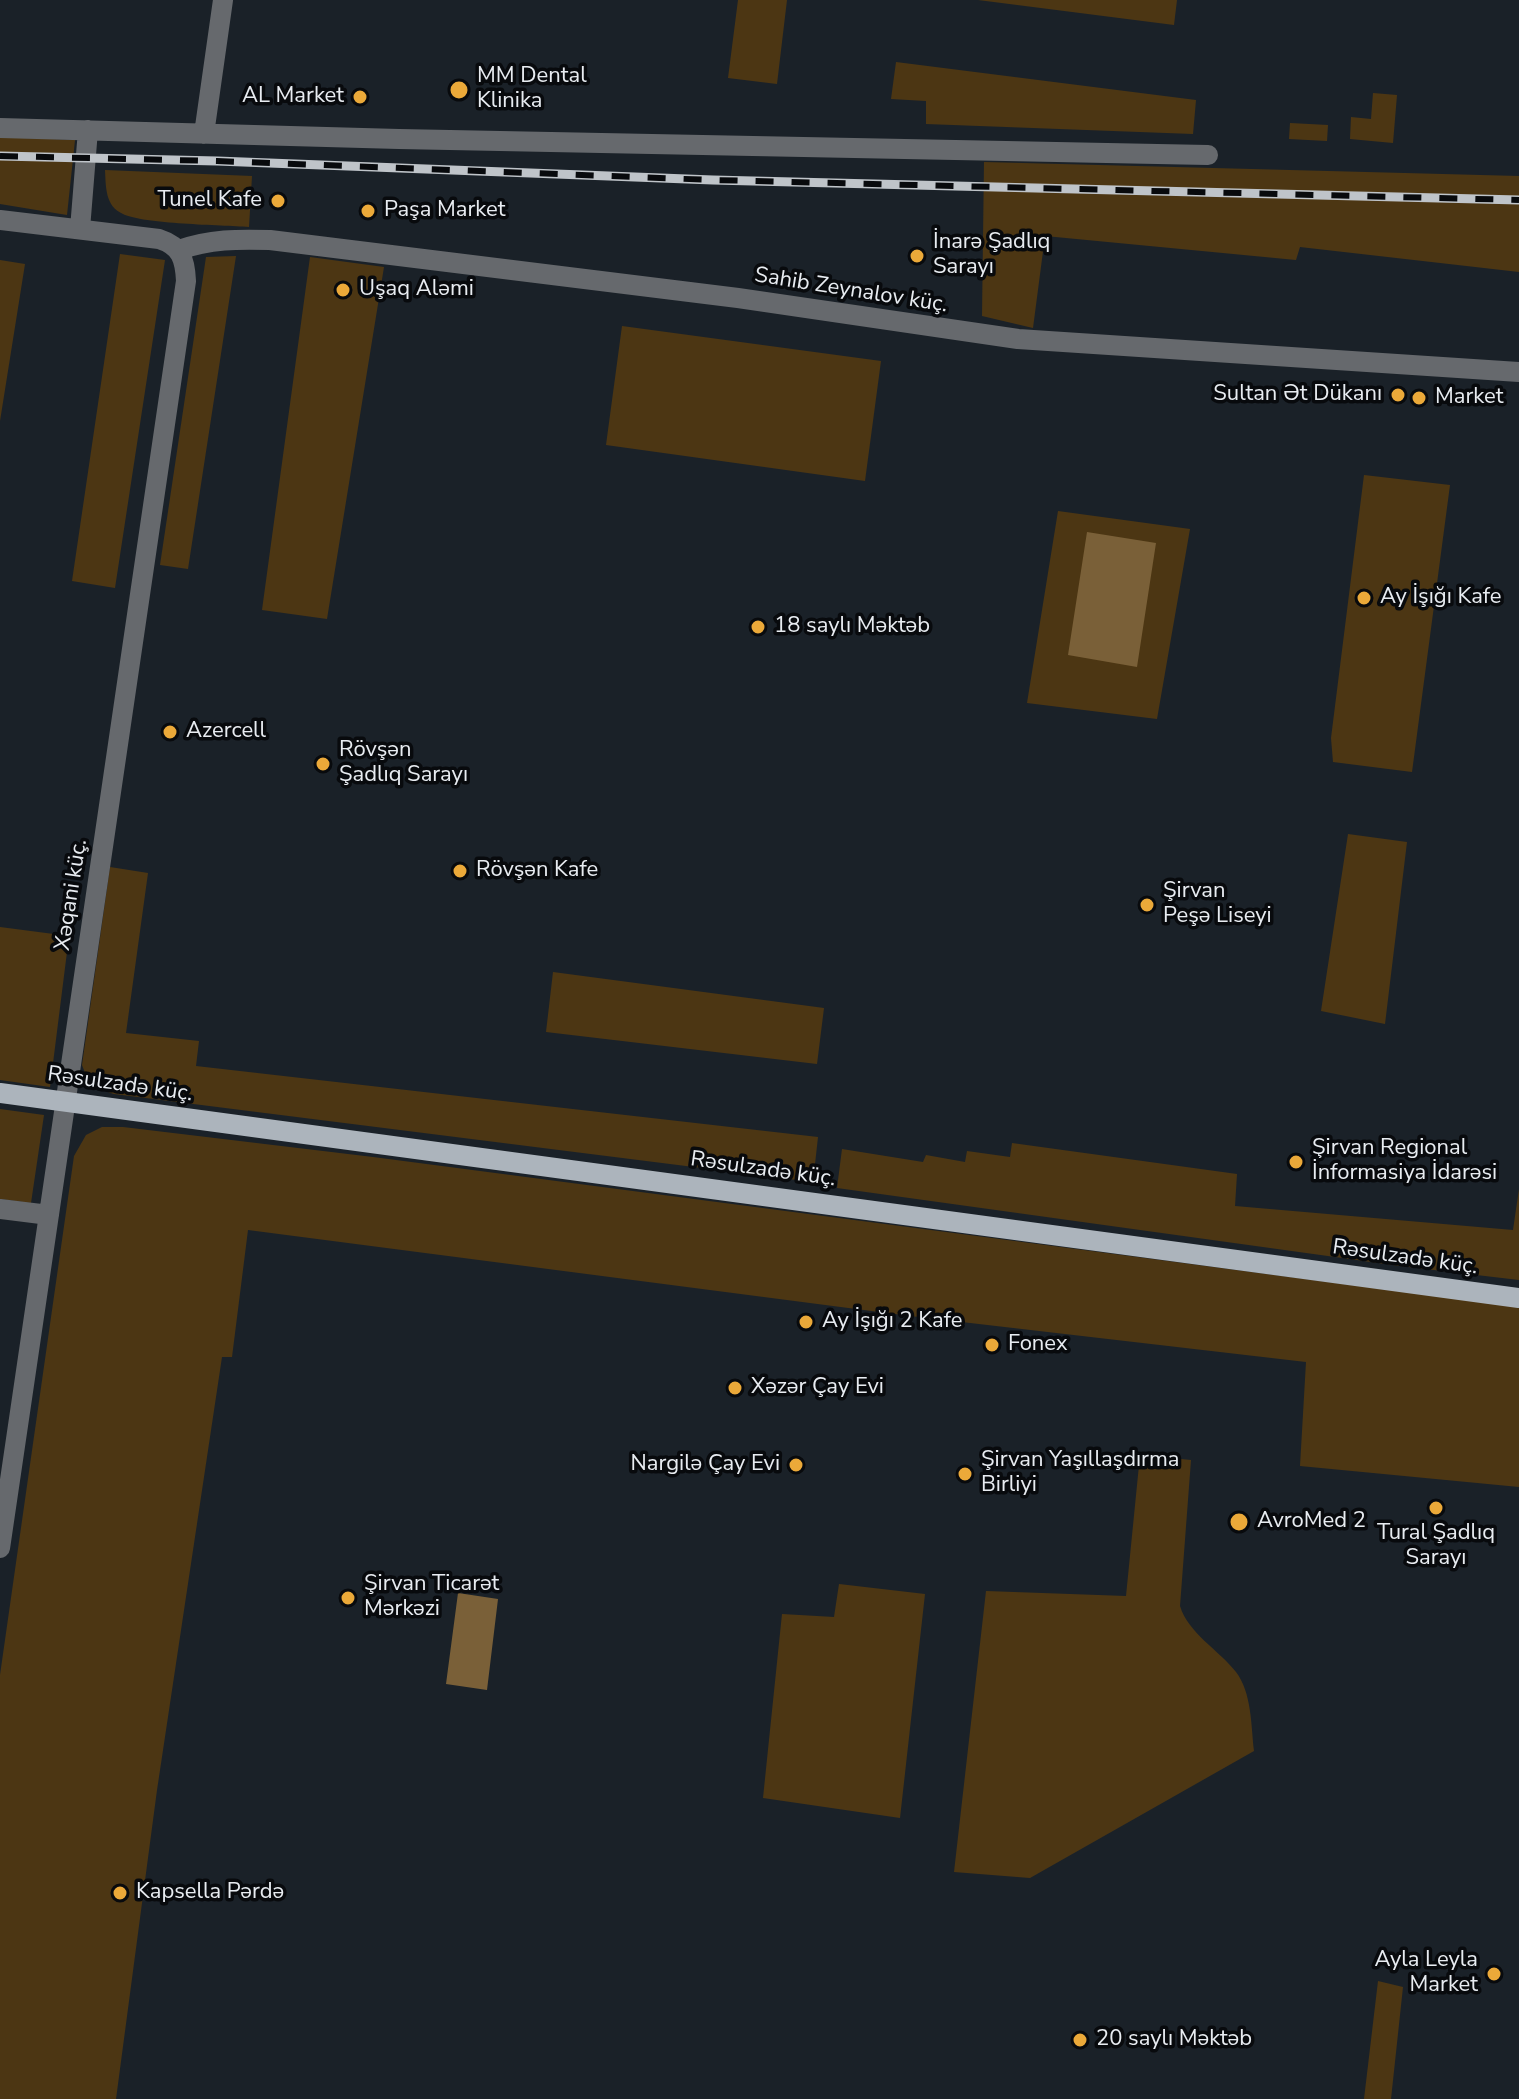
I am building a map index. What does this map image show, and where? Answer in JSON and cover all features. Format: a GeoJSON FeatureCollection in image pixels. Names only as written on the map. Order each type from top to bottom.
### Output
{"type":"FeatureCollection","features":[{"type":"Feature","properties":{"kind":"main road","name":"Rəsulzadə küç."},"geometry":{"type":"LineString","coordinates":[[0,1093],[1519,1298]]}},
{"type":"Feature","properties":{"kind":"street"},"geometry":{"type":"LineString","coordinates":[[204,134],[223,0]]}},
{"type":"Feature","properties":{"kind":"street"},"geometry":{"type":"LineString","coordinates":[[0,128],[1208,155]]}},
{"type":"Feature","properties":{"kind":"street"},"geometry":{"type":"LineString","coordinates":[[80,229],[88,130]]}},
{"type":"Feature","properties":{"kind":"street"},"geometry":{"type":"LineString","coordinates":[[0,220],[159,239],[179,250]]}},
{"type":"Feature","properties":{"kind":"street","name":"Sahib Zeynalov küç."},"geometry":{"type":"LineString","coordinates":[[179,250],[202,242],[270,240],[738,298],[1018,339],[1519,372]]}},
{"type":"Feature","properties":{"kind":"street","name":"Xəqani küç."},"geometry":{"type":"LineString","coordinates":[[0,1548],[186,281],[185,263],[179,250]]}},
{"type":"Feature","properties":{"kind":"street"},"geometry":{"type":"LineString","coordinates":[[0,1209],[49,1215]]}},
{"type":"Feature","properties":{"kind":"shaded area"},"geometry":{"type":"Polygon","coordinates":[[[738,0],[787,0],[777,84],[728,78],[738,0]]]}},
{"type":"Feature","properties":{"kind":"shaded area"},"geometry":{"type":"Polygon","coordinates":[[[978,0],[1177,0],[1174,25],[978,0]]]}},
{"type":"Feature","properties":{"kind":"shaded area"},"geometry":{"type":"Polygon","coordinates":[[[896,62],[1196,100],[1193,134],[926,124],[926,101],[891,99],[896,62]]]}},
{"type":"Feature","properties":{"kind":"shaded area"},"geometry":{"type":"Polygon","coordinates":[[[1373,93],[1397,95],[1393,143],[1350,139],[1351,117],[1371,119],[1373,93]]]}},
{"type":"Feature","properties":{"kind":"shaded area"},"geometry":{"type":"Polygon","coordinates":[[[1290,123],[1328,125],[1327,141],[1289,139],[1290,123]]]}},
{"type":"Feature","properties":{"kind":"shaded area"},"geometry":{"type":"Polygon","coordinates":[[[0,137],[75,140],[67,215],[0,204],[0,137]]]}},
{"type":"Feature","properties":{"kind":"shaded area"},"geometry":{"type":"Polygon","coordinates":[[[984,162],[1519,176],[1519,272],[1300,247],[1296,260],[1045,236],[1033,328],[982,316],[984,162]]]}},
{"type":"Feature","properties":{"kind":"shaded area"},"geometry":{"type":"Polygon","coordinates":[[[105,170],[252,176],[249,227],[165,222],[123,214],[110,201],[105,170]]]}},
{"type":"Feature","properties":{"kind":"shaded area"},"geometry":{"type":"Polygon","coordinates":[[[120,254],[165,260],[115,588],[72,581],[120,254]]]}},
{"type":"Feature","properties":{"kind":"shaded area"},"geometry":{"type":"Polygon","coordinates":[[[236,256],[188,569],[160,565],[206,257],[236,256]]]}},
{"type":"Feature","properties":{"kind":"shaded area"},"geometry":{"type":"Polygon","coordinates":[[[310,257],[384,267],[327,619],[262,610],[310,257]]]}},
{"type":"Feature","properties":{"kind":"shaded area"},"geometry":{"type":"Polygon","coordinates":[[[0,260],[25,264],[0,421],[0,260]]]}},
{"type":"Feature","properties":{"kind":"shaded area"},"geometry":{"type":"Polygon","coordinates":[[[622,326],[881,361],[865,481],[606,445],[622,326]]]}},
{"type":"Feature","properties":{"kind":"shaded area"},"geometry":{"type":"Polygon","coordinates":[[[1364,475],[1450,485],[1412,772],[1333,762],[1331,738],[1364,475]]]}},
{"type":"Feature","properties":{"kind":"shaded area"},"geometry":{"type":"Polygon","coordinates":[[[1058,511],[1190,529],[1157,719],[1027,703],[1058,511]]]}},
{"type":"Feature","properties":{"kind":"shaded area"},"geometry":{"type":"Polygon","coordinates":[[[1087,532],[1156,543],[1137,667],[1068,655],[1087,532]]]}},
{"type":"Feature","properties":{"kind":"shaded area"},"geometry":{"type":"Polygon","coordinates":[[[1348,834],[1407,842],[1385,1024],[1321,1011],[1348,834]]]}},
{"type":"Feature","properties":{"kind":"shaded area"},"geometry":{"type":"Polygon","coordinates":[[[110,867],[148,873],[126,1033],[199,1041],[196,1066],[818,1137],[813,1182],[114,1094],[102,1090],[90,1081],[82,1065],[110,867]]]}},
{"type":"Feature","properties":{"kind":"shaded area"},"geometry":{"type":"Polygon","coordinates":[[[0,927],[69,936],[50,1087],[0,1080],[0,927]]]}},
{"type":"Feature","properties":{"kind":"shaded area"},"geometry":{"type":"Polygon","coordinates":[[[553,972],[824,1008],[817,1064],[546,1032],[553,972]]]}},
{"type":"Feature","properties":{"kind":"shaded area"},"geometry":{"type":"Polygon","coordinates":[[[0,1109],[44,1115],[31,1203],[0,1199],[0,1109]]]}},
{"type":"Feature","properties":{"kind":"shaded area"},"geometry":{"type":"Polygon","coordinates":[[[102,1127],[373,1157],[1519,1307],[1519,1487],[1300,1466],[1306,1362],[910,1316],[248,1230],[232,1357],[222,1357],[157,1790],[116,2099],[0,2099],[0,1675],[74,1156],[86,1135],[102,1127]]]}},
{"type":"Feature","properties":{"kind":"shaded area"},"geometry":{"type":"Polygon","coordinates":[[[1012,1143],[1237,1174],[1235,1206],[1513,1230],[1519,1189],[1519,1280],[837,1188],[842,1149],[923,1162],[926,1155],[965,1162],[967,1151],[1010,1157],[1012,1143]]]}},
{"type":"Feature","properties":{"kind":"shaded area"},"geometry":{"type":"Polygon","coordinates":[[[1140,1455],[1191,1460],[1180,1606],[1190,1625],[1241,1680],[1250,1710],[1254,1751],[1030,1878],[954,1872],[986,1591],[1126,1596],[1140,1455]]]}},
{"type":"Feature","properties":{"kind":"shaded area"},"geometry":{"type":"Polygon","coordinates":[[[839,1584],[925,1594],[900,1818],[763,1798],[782,1614],[834,1617],[839,1584]]]}},
{"type":"Feature","properties":{"kind":"shaded area"},"geometry":{"type":"Polygon","coordinates":[[[458,1593],[498,1599],[487,1690],[446,1684],[458,1593]]]}},
{"type":"Feature","properties":{"kind":"shaded area"},"geometry":{"type":"Polygon","coordinates":[[[1378,1981],[1403,1987],[1391,2099],[1364,2099],[1378,1981]]]}},
{"type":"Feature","properties":{"kind":"railway"},"geometry":{"type":"LineString","coordinates":[[0,156],[713,180],[1519,200]]}},
{"type":"Feature","properties":{"kind":"place","name":"MM Dental Klinika"},"geometry":{"type":"Point","coordinates":[459,90]}},
{"type":"Feature","properties":{"kind":"place","name":"AL Market"},"geometry":{"type":"Point","coordinates":[360,97]}},
{"type":"Feature","properties":{"kind":"place","name":"Tunel Kafe"},"geometry":{"type":"Point","coordinates":[278,201]}},
{"type":"Feature","properties":{"kind":"place","name":"Paşa Market"},"geometry":{"type":"Point","coordinates":[368,211]}},
{"type":"Feature","properties":{"kind":"place","name":"İnarə Şadlıq Sarayı"},"geometry":{"type":"Point","coordinates":[917,256]}},
{"type":"Feature","properties":{"kind":"place","name":"Uşaq Aləmi"},"geometry":{"type":"Point","coordinates":[343,290]}},
{"type":"Feature","properties":{"kind":"place","name":"Sultan Ət Dükanı"},"geometry":{"type":"Point","coordinates":[1398,395]}},
{"type":"Feature","properties":{"kind":"place","name":"Market"},"geometry":{"type":"Point","coordinates":[1419,398]}},
{"type":"Feature","properties":{"kind":"place","name":"Ay İşığı Kafe"},"geometry":{"type":"Point","coordinates":[1364,598]}},
{"type":"Feature","properties":{"kind":"place","name":"18 saylı Məktəb"},"geometry":{"type":"Point","coordinates":[758,627]}},
{"type":"Feature","properties":{"kind":"place","name":"Azercell"},"geometry":{"type":"Point","coordinates":[170,732]}},
{"type":"Feature","properties":{"kind":"place","name":"Rövşən Şadlıq Sarayı"},"geometry":{"type":"Point","coordinates":[323,764]}},
{"type":"Feature","properties":{"kind":"place","name":"Rövşən Kafe"},"geometry":{"type":"Point","coordinates":[460,871]}},
{"type":"Feature","properties":{"kind":"place","name":"Şirvan Peşə Liseyi"},"geometry":{"type":"Point","coordinates":[1147,905]}},
{"type":"Feature","properties":{"kind":"place","name":"Şirvan Regional İnformasiya İdarəsi"},"geometry":{"type":"Point","coordinates":[1296,1162]}},
{"type":"Feature","properties":{"kind":"place","name":"Ay İşığı 2 Kafe"},"geometry":{"type":"Point","coordinates":[806,1322]}},
{"type":"Feature","properties":{"kind":"place","name":"Fonex"},"geometry":{"type":"Point","coordinates":[992,1345]}},
{"type":"Feature","properties":{"kind":"place","name":"Xəzər Çay Evi"},"geometry":{"type":"Point","coordinates":[735,1388]}},
{"type":"Feature","properties":{"kind":"place","name":"Nargilə Çay Evi"},"geometry":{"type":"Point","coordinates":[796,1465]}},
{"type":"Feature","properties":{"kind":"place","name":"Şirvan Yaşıllaşdırma Birliyi"},"geometry":{"type":"Point","coordinates":[965,1474]}},
{"type":"Feature","properties":{"kind":"place","name":"Tural Şadlıq Sarayı"},"geometry":{"type":"Point","coordinates":[1436,1508]}},
{"type":"Feature","properties":{"kind":"place","name":"AvroMed 2"},"geometry":{"type":"Point","coordinates":[1239,1522]}},
{"type":"Feature","properties":{"kind":"place","name":"Şirvan Ticarət Mərkəzi"},"geometry":{"type":"Point","coordinates":[348,1598]}},
{"type":"Feature","properties":{"kind":"place","name":"Kapsella Pərdə"},"geometry":{"type":"Point","coordinates":[120,1893]}},
{"type":"Feature","properties":{"kind":"place","name":"Ayla Leyla Market"},"geometry":{"type":"Point","coordinates":[1494,1974]}},
{"type":"Feature","properties":{"kind":"place","name":"20 saylı Məktəb"},"geometry":{"type":"Point","coordinates":[1080,2040]}}]}
